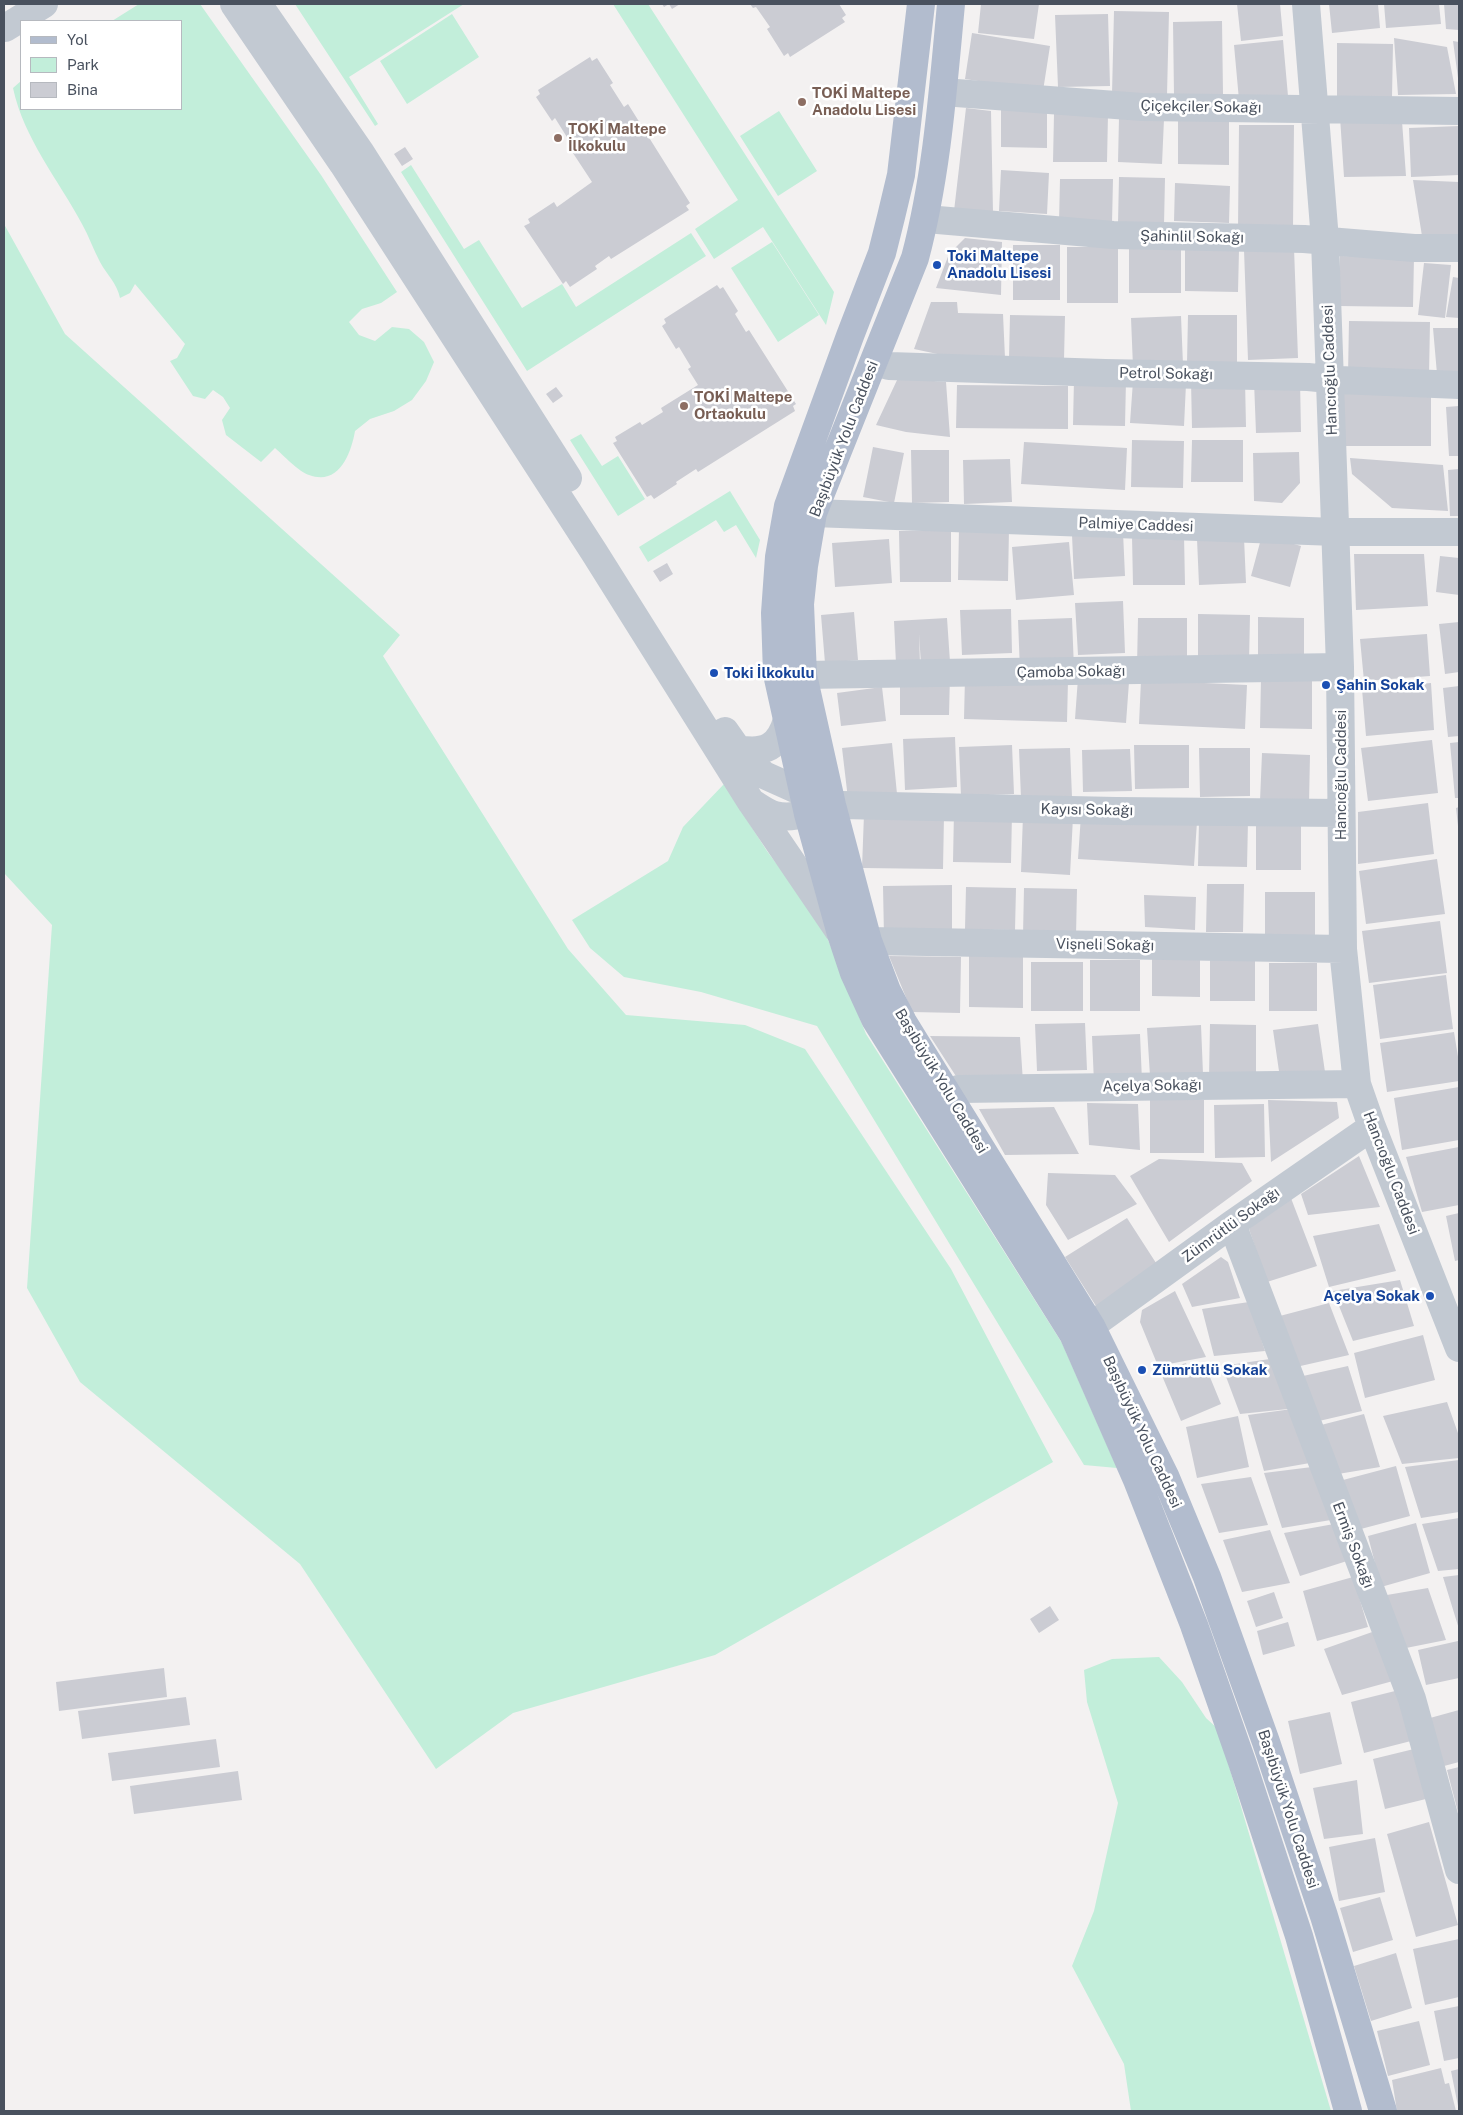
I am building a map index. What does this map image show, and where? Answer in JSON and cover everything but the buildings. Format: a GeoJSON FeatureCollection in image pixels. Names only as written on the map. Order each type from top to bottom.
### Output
{"type":"FeatureCollection","features":[{"type":"Feature","properties":{"kind":"main road","name":"Başıbüyük Yolu Caddesi"},"geometry":{"type":"LineString","coordinates":[[921,4],[900,175],[882,253],[788,506],[779,558],[775,614],[777,674],[787,720],[814,804],[883,982],[903,1022],[1091,1326],[1166,1478],[1207,1577],[1266,1742],[1324,1916],[1383,2111]]}},
{"type":"Feature","properties":{"kind":"main road","name":"Başıbüyük Yolu Caddesi"},"geometry":{"type":"LineString","coordinates":[[951,4],[943,92],[926,219],[915,258],[813,514],[800,604],[803,675],[814,804],[841,934],[854,973],[875,1019],[1073,1334],[1137,1480],[1194,1625],[1242,1762],[1299,1936],[1348,2111]]}},
{"type":"Feature","properties":{"kind":"street"},"geometry":{"type":"LineString","coordinates":[[5,28],[44,4]]}},
{"type":"Feature","properties":{"kind":"street"},"geometry":{"type":"LineString","coordinates":[[234,4],[343,164],[594,552],[751,802],[841,934]]}},
{"type":"Feature","properties":{"kind":"street"},"geometry":{"type":"LineString","coordinates":[[258,4],[372,170],[541,434],[715,716],[744,758],[764,775],[788,787],[814,804]]}},
{"type":"Feature","properties":{"kind":"street","name":"Hancıoğlu Caddesi"},"geometry":{"type":"LineString","coordinates":[[1306,4],[1325,240],[1340,667],[1342,949],[1357,1084],[1372,1127],[1459,1348]]}},
{"type":"Feature","properties":{"kind":"street","name":"Çiçekçiler Sokağı"},"geometry":{"type":"LineString","coordinates":[[943,92],[1142,107],[1459,111]]}},
{"type":"Feature","properties":{"kind":"street","name":"Şahinlil Sokağı"},"geometry":{"type":"LineString","coordinates":[[926,219],[1113,235],[1325,240],[1414,248],[1459,248]]}},
{"type":"Feature","properties":{"kind":"street","name":"Petrol Sokağı"},"geometry":{"type":"LineString","coordinates":[[874,362],[889,366],[1105,374],[1308,377],[1459,386]]}},
{"type":"Feature","properties":{"kind":"street","name":"Palmiye Caddesi"},"geometry":{"type":"LineString","coordinates":[[813,514],[1336,532],[1459,532]]}},
{"type":"Feature","properties":{"kind":"street","name":"Çamoba Sokağı"},"geometry":{"type":"LineString","coordinates":[[803,675],[1340,667]]}},
{"type":"Feature","properties":{"kind":"street"},"geometry":{"type":"LineString","coordinates":[[738,749],[752,751],[765,749],[778,741],[787,720]]}},
{"type":"Feature","properties":{"kind":"street","name":"Kayısı Sokağı"},"geometry":{"type":"LineString","coordinates":[[751,802],[775,815],[794,816],[814,804],[1341,813]]}},
{"type":"Feature","properties":{"kind":"street","name":"Vişneli Sokağı"},"geometry":{"type":"LineString","coordinates":[[868,941],[1342,949]]}},
{"type":"Feature","properties":{"kind":"street","name":"Açelya Sokağı"},"geometry":{"type":"LineString","coordinates":[[948,1094],[958,1089],[1357,1084]]}},
{"type":"Feature","properties":{"kind":"street","name":"Zümrütlü Sokağı"},"geometry":{"type":"LineString","coordinates":[[1091,1326],[1232,1224],[1372,1127]]}},
{"type":"Feature","properties":{"kind":"street","name":"Ermiş Sokağı"},"geometry":{"type":"LineString","coordinates":[[1232,1224],[1412,1699],[1459,1870]]}},
{"type":"Feature","properties":{"kind":"green space"},"geometry":{"type":"Polygon","coordinates":[[[139,4],[200,4],[321,175],[397,292],[381,303],[362,309],[349,322],[359,335],[375,341],[392,327],[409,329],[424,342],[434,362],[426,381],[412,400],[394,411],[370,419],[355,431],[347,458],[336,472],[328,476],[319,477],[305,473],[275,448],[261,462],[226,435],[222,420],[230,408],[223,397],[213,390],[205,399],[193,396],[170,361],[177,358],[185,344],[135,284],[130,293],[120,298],[117,288],[100,262],[73,207],[33,142],[18,107],[13,88],[20,82],[20,110],[182,110],[182,20],[114,20],[139,4]]]}},
{"type":"Feature","properties":{"kind":"green space"},"geometry":{"type":"Polygon","coordinates":[[[295,4],[464,4],[349,77],[378,124],[375,126],[295,4]]]}},
{"type":"Feature","properties":{"kind":"green space"},"geometry":{"type":"Polygon","coordinates":[[[613,4],[648,4],[834,292],[826,325],[763,227],[714,259],[695,229],[738,200],[613,4]]]}},
{"type":"Feature","properties":{"kind":"green space"},"geometry":{"type":"Polygon","coordinates":[[[452,14],[479,57],[407,104],[380,61],[452,14]]]}},
{"type":"Feature","properties":{"kind":"green space"},"geometry":{"type":"Polygon","coordinates":[[[779,111],[817,171],[778,196],[740,136],[779,111]]]}},
{"type":"Feature","properties":{"kind":"green space"},"geometry":{"type":"Polygon","coordinates":[[[411,165],[464,249],[479,240],[522,308],[562,284],[576,307],[691,233],[706,256],[527,371],[401,172],[411,165]]]}},
{"type":"Feature","properties":{"kind":"green space"},"geometry":{"type":"Polygon","coordinates":[[[4,224],[65,334],[400,635],[383,656],[568,949],[626,1015],[745,1025],[805,1049],[951,1269],[1053,1462],[715,1655],[513,1713],[436,1769],[300,1564],[80,1382],[27,1288],[52,925],[4,873],[4,224]]]}},
{"type":"Feature","properties":{"kind":"green space"},"geometry":{"type":"Polygon","coordinates":[[[772,242],[819,315],[778,342],[731,268],[772,242]]]}},
{"type":"Feature","properties":{"kind":"green space"},"geometry":{"type":"Polygon","coordinates":[[[581,434],[602,466],[618,456],[645,499],[618,516],[570,440],[581,434]]]}},
{"type":"Feature","properties":{"kind":"green space"},"geometry":{"type":"Polygon","coordinates":[[[730,491],[760,540],[756,558],[736,525],[724,532],[716,520],[648,562],[639,547],[730,491]]]}},
{"type":"Feature","properties":{"kind":"green space"},"geometry":{"type":"Polygon","coordinates":[[[724,784],[767,851],[822,925],[866,1034],[1062,1343],[1117,1468],[1084,1465],[817,1026],[701,992],[624,977],[590,948],[572,920],[668,861],[683,827],[724,784]]]}},
{"type":"Feature","properties":{"kind":"green space"},"geometry":{"type":"Polygon","coordinates":[[[1159,1657],[1182,1682],[1206,1718],[1218,1729],[1331,2111],[1131,2111],[1124,2064],[1072,1966],[1094,1911],[1118,1803],[1087,1702],[1084,1670],[1112,1659],[1159,1657]]]}},
{"type":"Feature","properties":{"kind":"place","name":"TOKİ Maltepe Anadolu Lisesi"},"geometry":{"type":"Point","coordinates":[802,102]}},
{"type":"Feature","properties":{"kind":"place","name":"TOKİ Maltepe İlkokulu"},"geometry":{"type":"Point","coordinates":[558,138]}},
{"type":"Feature","properties":{"kind":"place","name":"Toki Maltepe Anadolu Lisesi"},"geometry":{"type":"Point","coordinates":[937,265]}},
{"type":"Feature","properties":{"kind":"place","name":"TOKİ Maltepe Ortaokulu"},"geometry":{"type":"Point","coordinates":[684,406]}},
{"type":"Feature","properties":{"kind":"place","name":"Toki İlkokulu"},"geometry":{"type":"Point","coordinates":[714,673]}},
{"type":"Feature","properties":{"kind":"place","name":"Şahin Sokak"},"geometry":{"type":"Point","coordinates":[1326,685]}},
{"type":"Feature","properties":{"kind":"place","name":"Açelya Sokak"},"geometry":{"type":"Point","coordinates":[1430,1296]}},
{"type":"Feature","properties":{"kind":"place","name":"Zümrütlü Sokak"},"geometry":{"type":"Point","coordinates":[1142,1370]}}]}
